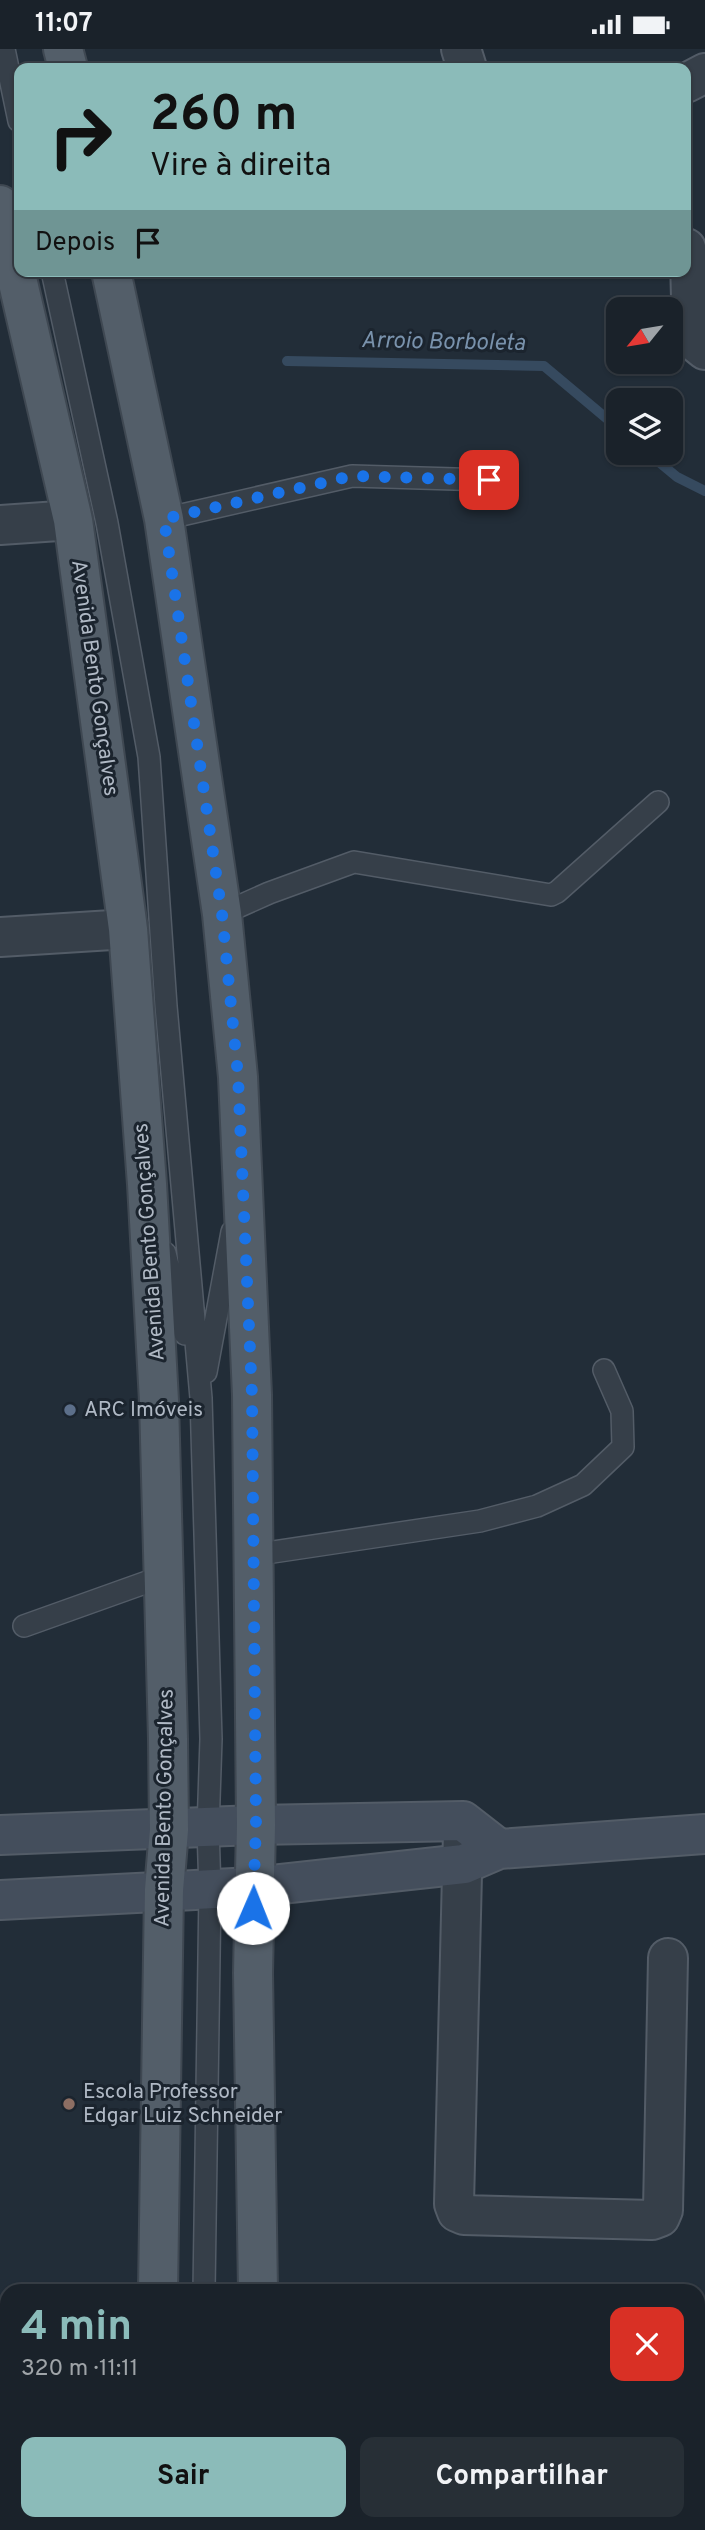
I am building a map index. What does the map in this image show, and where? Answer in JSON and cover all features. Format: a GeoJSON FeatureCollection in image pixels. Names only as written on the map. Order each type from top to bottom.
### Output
{"type":"FeatureCollection","features":[{"type":"Feature","properties":{"kind":"main road","name":"Avenida Bento Gonçalves"},"geometry":{"type":"LineString","coordinates":[[0,205],[14,266]]}},
{"type":"Feature","properties":{"kind":"main road","name":"Avenida Bento Gonçalves"},"geometry":{"type":"LineString","coordinates":[[16,277],[72,520],[128,929],[147,1184],[159,1401],[169,1830],[164,1890],[158,2284]]}},
{"type":"Feature","properties":{"kind":"main road"},"geometry":{"type":"LineString","coordinates":[[112,277],[164,519],[222,914],[238,1076],[252,1395],[256,1825],[253,1887],[258,2284]]}},
{"type":"Feature","properties":{"kind":"street"},"geometry":{"type":"LineString","coordinates":[[690,277],[692,335],[695,342],[705,350]]}},
{"type":"Feature","properties":{"kind":"street"},"geometry":{"type":"LineString","coordinates":[[0,525],[72,520]]}},
{"type":"Feature","properties":{"kind":"street"},"geometry":{"type":"LineString","coordinates":[[0,937],[128,929]]}},
{"type":"Feature","properties":{"kind":"street"},"geometry":{"type":"LineString","coordinates":[[463,1821],[454,2204],[457,2212],[464,2215],[652,2220],[660,2217],[663,2210],[667,1958]]}},
{"type":"Feature","properties":{"kind":"street"},"geometry":{"type":"LineString","coordinates":[[0,1835],[208,1829],[256,1825],[463,1821],[499,1849]]}},
{"type":"Feature","properties":{"kind":"street"},"geometry":{"type":"LineString","coordinates":[[0,1900],[253,1887],[464,1864],[499,1849],[705,1834]]}},
{"type":"Feature","properties":{"kind":"lane"},"geometry":{"type":"LineString","coordinates":[[4,49],[14,97]]}},
{"type":"Feature","properties":{"kind":"lane"},"geometry":{"type":"LineString","coordinates":[[53,277],[107,523],[149,757],[166,1006],[201,1398],[211,1738],[204,2284]]}},
{"type":"Feature","properties":{"kind":"lane"},"geometry":{"type":"LineString","coordinates":[[164,519],[352,476],[489,480]]}},
{"type":"Feature","properties":{"kind":"lane"},"geometry":{"type":"LineString","coordinates":[[222,914],[269,893],[354,862],[551,895],[658,802]]}},
{"type":"Feature","properties":{"kind":"lane"},"geometry":{"type":"LineString","coordinates":[[201,1398],[243,1170]]}},
{"type":"Feature","properties":{"kind":"lane"},"geometry":{"type":"LineString","coordinates":[[147,1184],[201,1398]]}},
{"type":"Feature","properties":{"kind":"lane"},"geometry":{"type":"LineString","coordinates":[[253,1555],[480,1521],[537,1506],[583,1485],[623,1447],[622,1411],[604,1370]]}},
{"type":"Feature","properties":{"kind":"lane"},"geometry":{"type":"LineString","coordinates":[[24,1626],[164,1576]]}},
{"type":"Feature","properties":{"kind":"waterway","name":"Arroio Borboleta"},"geometry":{"type":"LineString","coordinates":[[287,361],[544,366],[606,418]]}},
{"type":"Feature","properties":{"kind":"waterway","name":"Arroio Borboleta"},"geometry":{"type":"LineString","coordinates":[[662,465],[677,477],[705,491]]}},
{"type":"Feature","properties":{"kind":"place","name":"ARC Imóveis"},"geometry":{"type":"Point","coordinates":[70,1410]}},
{"type":"Feature","properties":{"kind":"place","name":"Escola Professor Edgar Luiz Schneider"},"geometry":{"type":"Point","coordinates":[69,2104]}},
{"type":"Feature","properties":{"kind":"route"},"geometry":{"type":"LineString","coordinates":[[253,1908],[256,1825],[252,1395],[238,1076],[222,914],[164,519],[352,476],[489,480]]}}]}
